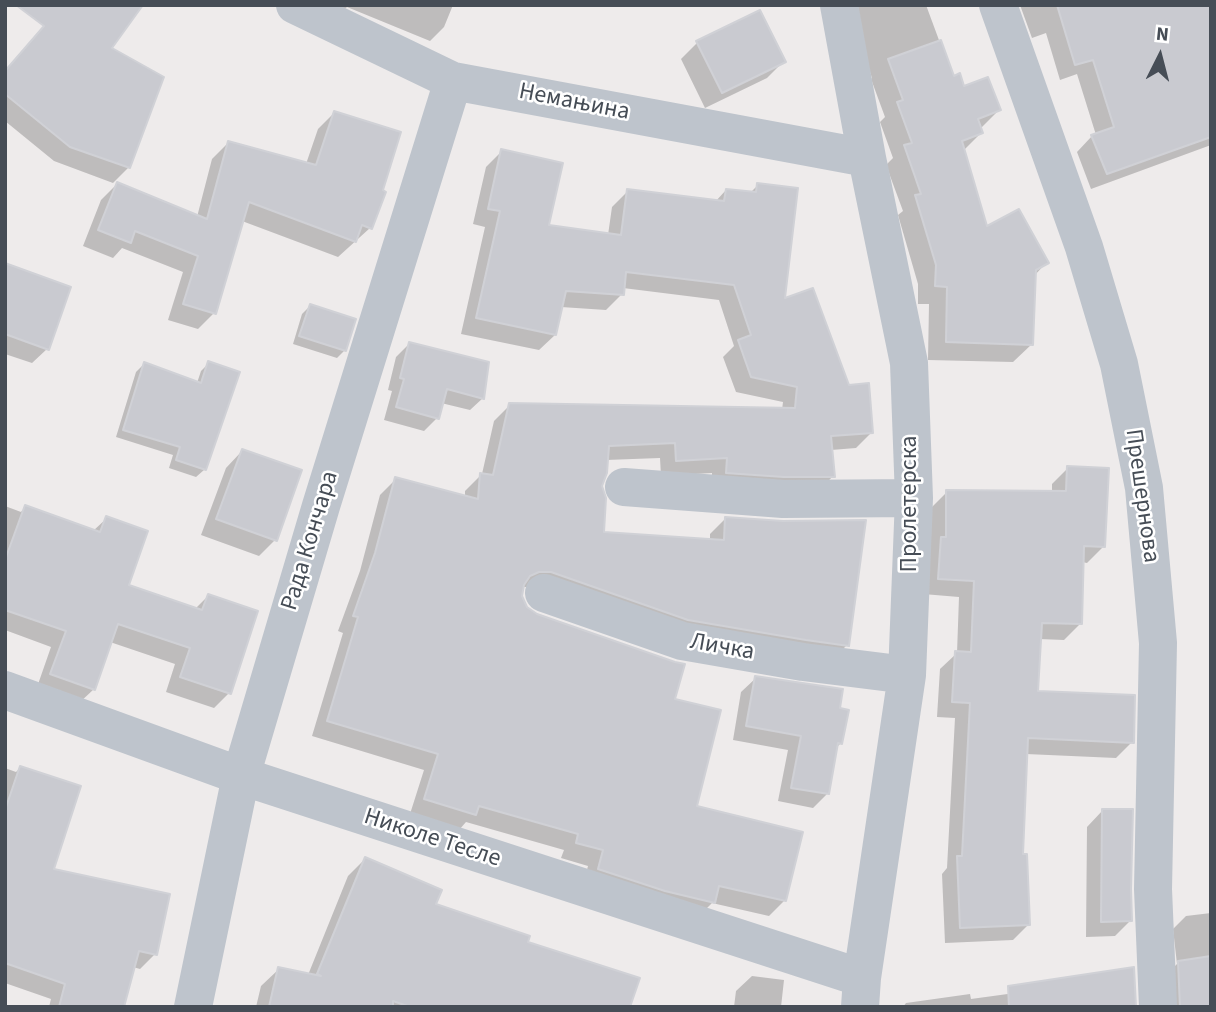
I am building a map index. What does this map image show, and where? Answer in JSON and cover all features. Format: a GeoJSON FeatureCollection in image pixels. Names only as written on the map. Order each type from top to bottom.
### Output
{"type":"FeatureCollection","features":[{"type":"Feature","properties":{"kind":"street","name":"Немањина"},"geometry":{"type":"LineString","coordinates":[[295,5],[453,80],[867,158]]}},
{"type":"Feature","properties":{"kind":"street","name":"Пролетерска"},"geometry":{"type":"LineString","coordinates":[[839,5],[909,363],[914,498],[907,675],[861,993]]}},
{"type":"Feature","properties":{"kind":"street","name":"Прешернова"},"geometry":{"type":"LineString","coordinates":[[998,5],[1084,247],[1119,364],[1144,488],[1158,643],[1153,889],[1158,1007]]}},
{"type":"Feature","properties":{"kind":"street","name":"Рада Кончара"},"geometry":{"type":"LineString","coordinates":[[193,1007],[241,776],[321,506],[453,80]]}},
{"type":"Feature","properties":{"kind":"street"},"geometry":{"type":"LineString","coordinates":[[624,487],[783,499],[914,498]]}},
{"type":"Feature","properties":{"kind":"street","name":"Личка"},"geometry":{"type":"LineString","coordinates":[[544,593],[681,640],[803,662],[907,675]]}},
{"type":"Feature","properties":{"kind":"street","name":"Николе Тесле"},"geometry":{"type":"LineString","coordinates":[[5,690],[241,776],[861,993]]}},
{"type":"Feature","properties":{"kind":"building"},"geometry":{"type":"Polygon","coordinates":[[[16,5],[143,5],[112,48],[164,77],[130,168],[70,147],[5,94],[5,71],[44,26],[16,5]]]}},
{"type":"Feature","properties":{"kind":"building"},"geometry":{"type":"Polygon","coordinates":[[[1057,5],[1211,5],[1211,137],[1107,174],[1091,135],[1114,127],[1093,60],[1075,65],[1057,5]]]}},
{"type":"Feature","properties":{"kind":"building"},"geometry":{"type":"Polygon","coordinates":[[[760,10],[786,62],[722,93],[696,41],[760,10]]]}},
{"type":"Feature","properties":{"kind":"building"},"geometry":{"type":"Polygon","coordinates":[[[941,40],[954,76],[960,73],[964,86],[988,77],[1001,110],[978,119],[983,133],[962,141],[987,226],[1019,209],[1049,263],[1036,270],[1033,345],[946,342],[947,287],[935,286],[936,265],[915,195],[921,194],[904,145],[912,143],[897,102],[903,100],[888,59],[941,40]]]}},
{"type":"Feature","properties":{"kind":"building"},"geometry":{"type":"Polygon","coordinates":[[[334,111],[401,132],[383,190],[386,192],[372,229],[362,225],[356,242],[249,202],[216,314],[183,304],[198,256],[135,231],[131,243],[98,230],[117,182],[207,219],[228,141],[316,165],[334,111]]]}},
{"type":"Feature","properties":{"kind":"building"},"geometry":{"type":"Polygon","coordinates":[[[501,149],[563,163],[549,225],[621,235],[627,189],[724,201],[726,189],[756,192],[757,183],[798,188],[785,298],[813,288],[849,385],[869,383],[873,433],[831,436],[835,477],[726,473],[727,458],[676,461],[675,443],[609,446],[607,473],[602,486],[606,498],[604,532],[724,540],[725,517],[783,521],[866,520],[849,646],[688,620],[551,572],[539,572],[530,576],[524,585],[522,596],[527,607],[537,614],[685,664],[675,699],[721,710],[697,806],[803,832],[786,901],[719,886],[715,903],[665,891],[598,869],[603,850],[576,843],[578,834],[479,806],[476,815],[424,799],[438,754],[327,721],[358,617],[353,616],[375,553],[395,477],[478,499],[480,473],[493,475],[509,403],[795,408],[797,387],[751,377],[738,340],[751,335],[734,285],[626,272],[624,295],[566,291],[556,335],[476,318],[500,211],[488,209],[501,149]]]}},
{"type":"Feature","properties":{"kind":"building"},"geometry":{"type":"Polygon","coordinates":[[[5,263],[71,287],[49,350],[5,334],[5,263]]]}},
{"type":"Feature","properties":{"kind":"building"},"geometry":{"type":"Polygon","coordinates":[[[310,304],[356,319],[346,351],[299,336],[310,304]]]}},
{"type":"Feature","properties":{"kind":"building"},"geometry":{"type":"Polygon","coordinates":[[[409,342],[489,362],[484,399],[447,389],[439,419],[396,407],[404,379],[400,378],[409,342]]]}},
{"type":"Feature","properties":{"kind":"building"},"geometry":{"type":"Polygon","coordinates":[[[208,361],[240,372],[206,470],[176,460],[180,447],[123,430],[144,362],[201,383],[208,361]]]}},
{"type":"Feature","properties":{"kind":"building"},"geometry":{"type":"Polygon","coordinates":[[[242,449],[302,470],[277,541],[216,519],[242,449]]]}},
{"type":"Feature","properties":{"kind":"building"},"geometry":{"type":"Polygon","coordinates":[[[1067,466],[1109,468],[1105,547],[1084,546],[1082,624],[1042,623],[1038,691],[1135,695],[1134,743],[1028,738],[1023,854],[1027,854],[1030,925],[960,928],[957,856],[962,856],[970,703],[952,702],[955,651],[971,652],[974,581],[938,579],[941,537],[946,537],[946,490],[1066,491],[1067,466]]]}},
{"type":"Feature","properties":{"kind":"building"},"geometry":{"type":"Polygon","coordinates":[[[25,505],[100,532],[106,516],[148,531],[129,585],[202,610],[208,594],[258,611],[231,694],[180,677],[190,648],[118,624],[95,690],[50,674],[66,631],[5,610],[5,560],[25,505]]]}},
{"type":"Feature","properties":{"kind":"building"},"geometry":{"type":"Polygon","coordinates":[[[755,676],[843,689],[840,708],[849,710],[842,744],[838,743],[829,794],[791,788],[801,736],[746,726],[755,676]]]}},
{"type":"Feature","properties":{"kind":"building"},"geometry":{"type":"Polygon","coordinates":[[[20,766],[81,786],[54,869],[170,894],[157,955],[139,951],[124,1007],[59,1007],[65,984],[5,963],[5,810],[20,766]]]}},
{"type":"Feature","properties":{"kind":"building"},"geometry":{"type":"Polygon","coordinates":[[[1102,809],[1133,809],[1132,921],[1101,922],[1102,809]]]}},
{"type":"Feature","properties":{"kind":"building"},"geometry":{"type":"Polygon","coordinates":[[[365,857],[442,890],[436,904],[530,936],[528,942],[640,978],[630,1007],[410,1007],[393,1001],[393,1007],[269,1007],[278,967],[321,976],[317,974],[365,857]]]}},
{"type":"Feature","properties":{"kind":"building"},"geometry":{"type":"Polygon","coordinates":[[[1211,956],[1211,1007],[1180,1007],[1178,961],[1211,956]]]}},
{"type":"Feature","properties":{"kind":"building"},"geometry":{"type":"Polygon","coordinates":[[[1134,967],[1136,1007],[1009,1007],[1008,986],[1134,967]]]}}]}
